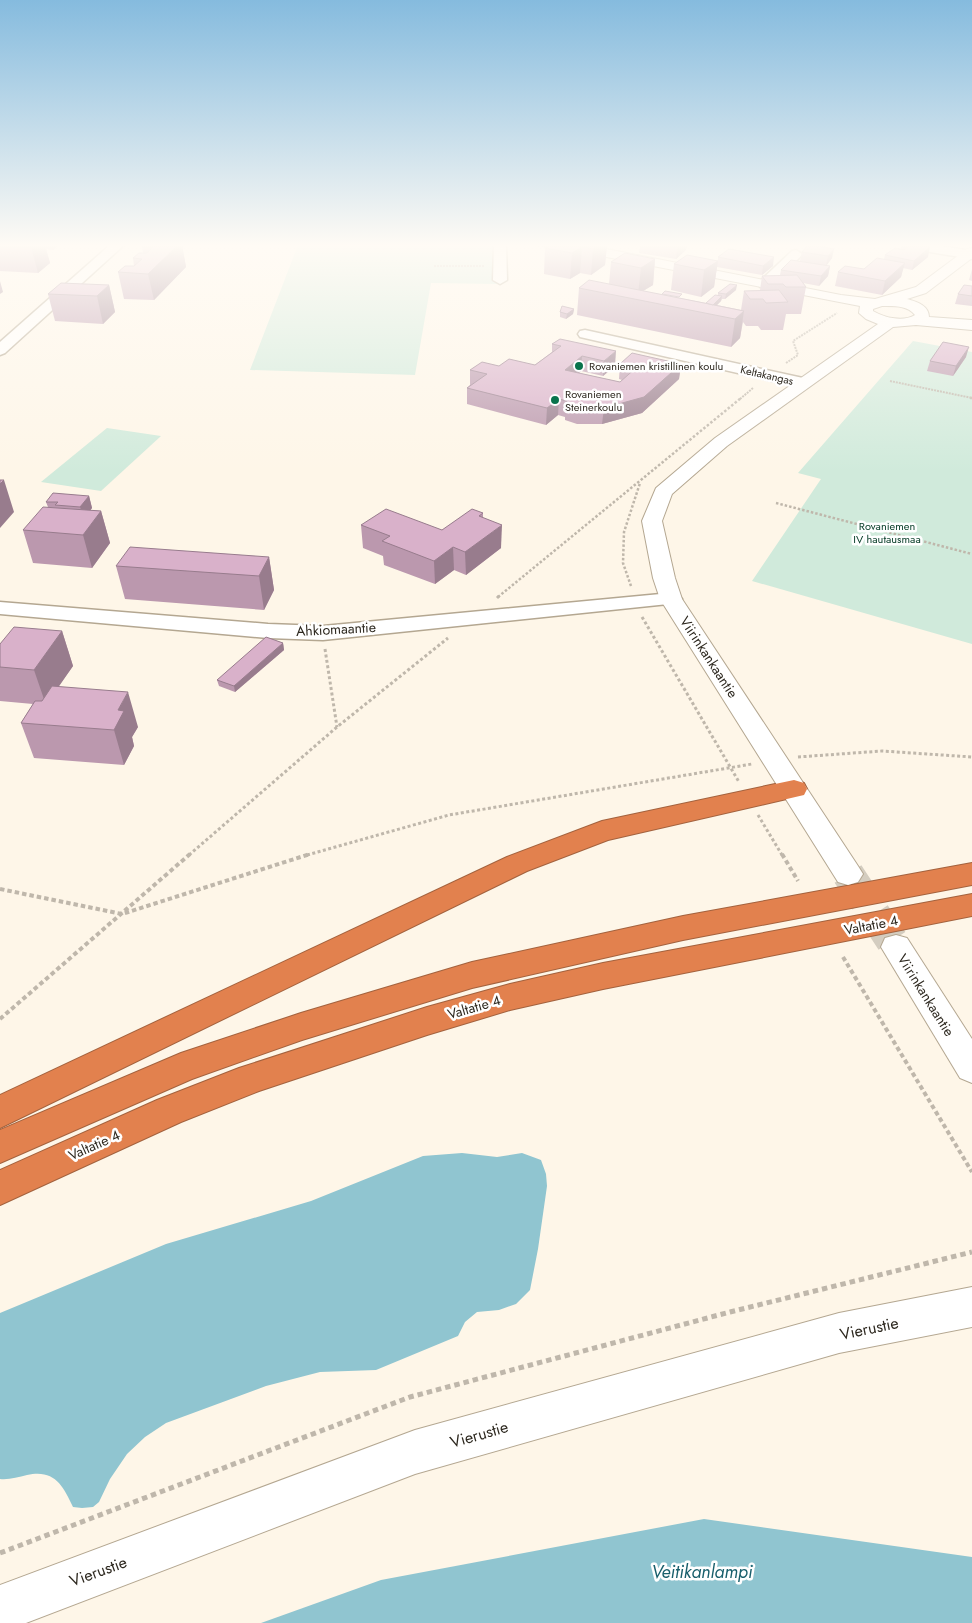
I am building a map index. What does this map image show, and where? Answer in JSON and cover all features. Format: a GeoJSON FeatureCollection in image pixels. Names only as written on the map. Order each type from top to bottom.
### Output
{"type":"FeatureCollection","features":[{"type":"Feature","properties":{"kind":"highway"},"geometry":{"type":"LineString","coordinates":[[0,1112],[186,1021],[517,864],[602,831],[794,789]]}},
{"type":"Feature","properties":{"kind":"highway"},"geometry":{"type":"LineString","coordinates":[[0,1147],[181,1068],[301,1027],[472,975],[684,928],[972,874]]}},
{"type":"Feature","properties":{"kind":"highway","name":"Valtatie 4"},"geometry":{"type":"LineString","coordinates":[[0,1188],[178,1107],[251,1079],[426,1021],[510,997],[604,976],[972,905]]}},
{"type":"Feature","properties":{"kind":"street"},"geometry":{"type":"LineString","coordinates":[[0,350],[33,321]]}},
{"type":"Feature","properties":{"kind":"street"},"geometry":{"type":"LineString","coordinates":[[825,350],[868,321]]}},
{"type":"Feature","properties":{"kind":"street"},"geometry":{"type":"LineString","coordinates":[[890,322],[894,321]]}},
{"type":"Feature","properties":{"kind":"street"},"geometry":{"type":"LineString","coordinates":[[954,321],[972,324]]}},
{"type":"Feature","properties":{"kind":"street","name":"Viirinkankaantie"},"geometry":{"type":"LineString","coordinates":[[848,874],[671,599],[664,578],[652,521],[663,492],[721,442],[890,322]]}},
{"type":"Feature","properties":{"kind":"street","name":"Keltakangas"},"geometry":{"type":"LineString","coordinates":[[585,334],[803,383]]}},
{"type":"Feature","properties":{"kind":"street","name":"Viirinkankaantie"},"geometry":{"type":"LineString","coordinates":[[721,442],[777,377],[801,366]]}},
{"type":"Feature","properties":{"kind":"street","name":"Ahkiomaantie"},"geometry":{"type":"LineString","coordinates":[[0,608],[277,632],[323,632],[671,599]]}},
{"type":"Feature","properties":{"kind":"street","name":"Viirinkankaantie"},"geometry":{"type":"LineString","coordinates":[[896,947],[972,1068]]}},
{"type":"Feature","properties":{"kind":"street","name":"Vierustie"},"geometry":{"type":"LineString","coordinates":[[0,1608],[415,1452],[839,1334],[972,1307]]}},
{"type":"Feature","properties":{"kind":"path"},"geometry":{"type":"LineString","coordinates":[[0,1019],[337,727],[641,482],[777,377],[798,355],[793,341],[825,321]]}},
{"type":"Feature","properties":{"kind":"path"},"geometry":{"type":"LineString","coordinates":[[890,381],[972,398]]}},
{"type":"Feature","properties":{"kind":"path"},"geometry":{"type":"LineString","coordinates":[[641,482],[624,532],[623,562],[638,610],[798,881]]}},
{"type":"Feature","properties":{"kind":"path"},"geometry":{"type":"LineString","coordinates":[[776,503],[972,554]]}},
{"type":"Feature","properties":{"kind":"path"},"geometry":{"type":"LineString","coordinates":[[324,640],[337,727]]}},
{"type":"Feature","properties":{"kind":"path"},"geometry":{"type":"LineString","coordinates":[[0,889],[122,914],[326,849],[449,816],[808,755],[882,752],[972,757]]}},
{"type":"Feature","properties":{"kind":"path"},"geometry":{"type":"LineString","coordinates":[[843,957],[972,1172]]}},
{"type":"Feature","properties":{"kind":"path"},"geometry":{"type":"LineString","coordinates":[[0,1553],[410,1397],[730,1312],[972,1252]]}},
{"type":"Feature","properties":{"kind":"green space"},"geometry":{"type":"Polygon","coordinates":[[[269,321],[424,321],[415,375],[250,370],[269,321]]]}},
{"type":"Feature","properties":{"kind":"green space","name":"Rovaniemen IV hautausmaa"},"geometry":{"type":"Polygon","coordinates":[[[913,341],[972,352],[972,644],[752,581],[821,479],[798,473],[913,341]]]}},
{"type":"Feature","properties":{"kind":"green space"},"geometry":{"type":"Polygon","coordinates":[[[107,428],[161,436],[101,491],[41,482],[107,428]]]}},
{"type":"Feature","properties":{"kind":"water"},"geometry":{"type":"Polygon","coordinates":[[[462,1153],[497,1157],[522,1153],[541,1160],[546,1174],[547,1186],[538,1249],[530,1290],[516,1304],[499,1310],[477,1312],[465,1322],[458,1336],[376,1370],[320,1372],[266,1386],[166,1423],[145,1437],[127,1454],[110,1479],[99,1502],[93,1507],[73,1507],[56,1480],[44,1474],[0,1479],[0,1313],[166,1244],[311,1201],[423,1156],[462,1153]]]}},
{"type":"Feature","properties":{"kind":"water","name":"Veitikanlampi"},"geometry":{"type":"Polygon","coordinates":[[[704,1519],[972,1557],[972,1623],[261,1623],[381,1580],[704,1519]]]}},
{"type":"Feature","properties":{"kind":"building"},"geometry":{"type":"Polygon","coordinates":[[[560,339],[616,351],[604,361],[582,356],[565,370],[620,382],[637,367],[620,364],[632,353],[681,364],[644,397],[604,408],[578,408],[566,404],[567,401],[559,399],[547,408],[467,388],[487,374],[470,370],[482,362],[499,366],[509,359],[535,365],[561,346],[552,344],[560,339]]]}},
{"type":"Feature","properties":{"kind":"building"},"geometry":{"type":"Polygon","coordinates":[[[943,342],[969,347],[956,366],[930,361],[943,342]]]}},
{"type":"Feature","properties":{"kind":"building"},"geometry":{"type":"Polygon","coordinates":[[[53,493],[89,496],[80,507],[55,505],[58,502],[46,502],[53,493]]]}},
{"type":"Feature","properties":{"kind":"building"},"geometry":{"type":"Polygon","coordinates":[[[43,507],[101,511],[83,535],[23,530],[43,507]]]}},
{"type":"Feature","properties":{"kind":"building"},"geometry":{"type":"Polygon","coordinates":[[[386,509],[442,530],[472,509],[483,513],[479,516],[502,525],[465,552],[453,547],[434,561],[382,541],[390,536],[361,525],[386,509]]]}},
{"type":"Feature","properties":{"kind":"building"},"geometry":{"type":"Polygon","coordinates":[[[130,547],[269,557],[259,576],[116,566],[130,547]]]}},
{"type":"Feature","properties":{"kind":"building"},"geometry":{"type":"Polygon","coordinates":[[[14,627],[62,631],[34,670],[0,667],[0,644],[14,627]]]}},
{"type":"Feature","properties":{"kind":"building"},"geometry":{"type":"Polygon","coordinates":[[[266,637],[283,643],[234,686],[217,680],[266,637]]]}},
{"type":"Feature","properties":{"kind":"building"},"geometry":{"type":"Polygon","coordinates":[[[52,686],[128,692],[118,710],[124,711],[114,730],[21,723],[35,701],[42,701],[52,686]]]}},
{"type":"Feature","properties":{"kind":"tunnel"},"geometry":{"type":"LineString","coordinates":[[848,874],[896,947]]}},
{"type":"Feature","properties":{"kind":"place","name":"Rovaniemen kristillinen koulu"},"geometry":{"type":"Point","coordinates":[579,366]}},
{"type":"Feature","properties":{"kind":"place","name":"Rovaniemen Steinerkoulu"},"geometry":{"type":"Point","coordinates":[555,400]}}]}
